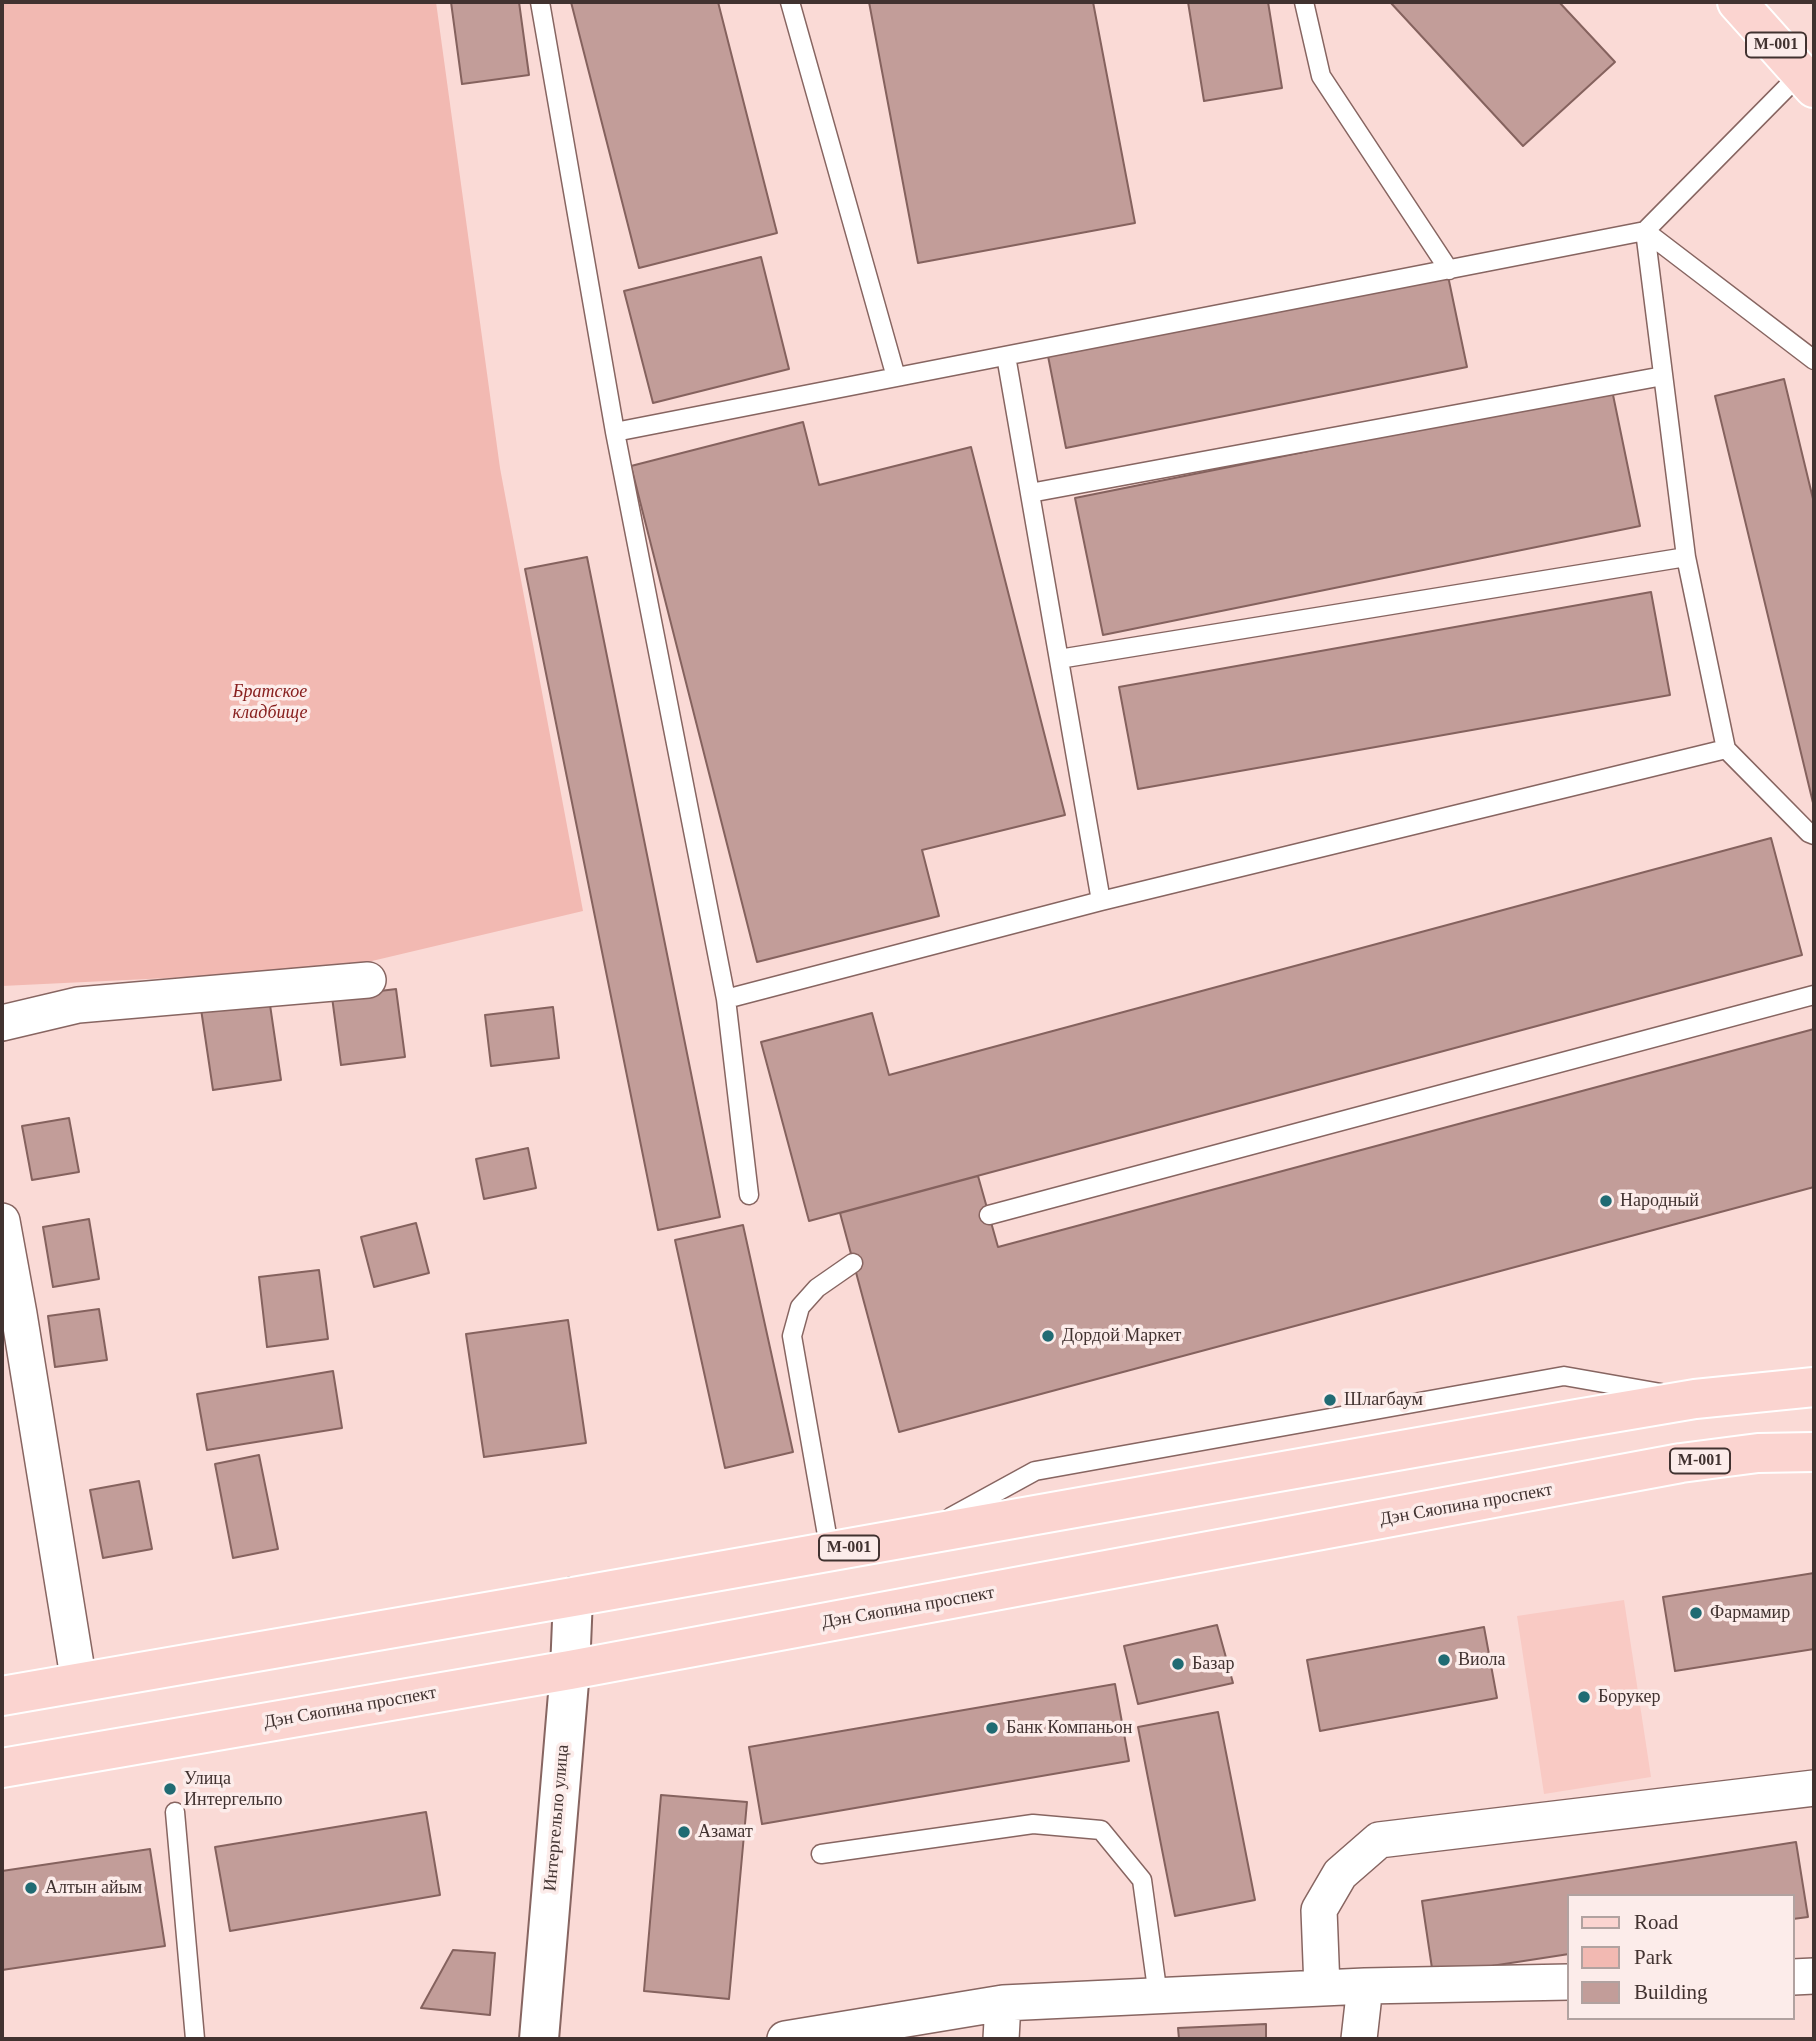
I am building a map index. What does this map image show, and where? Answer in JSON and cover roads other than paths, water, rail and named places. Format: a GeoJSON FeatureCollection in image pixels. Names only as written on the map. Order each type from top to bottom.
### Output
{"type":"FeatureCollection","features":[{"type":"Feature","properties":{"kind":"main road","name":"М-001"},"geometry":{"type":"LineString","coordinates":[[1737,2],[1808,80]]}},
{"type":"Feature","properties":{"kind":"main road"},"geometry":{"type":"LineString","coordinates":[[1695,1399],[1814,1363]]}},
{"type":"Feature","properties":{"kind":"main road","name":"M-001"},"geometry":{"type":"LineString","coordinates":[[2,1696],[1695,1399],[1814,1387]]}},
{"type":"Feature","properties":{"kind":"main road","name":"Дэн Сяопина проспект"},"geometry":{"type":"LineString","coordinates":[[2,1768],[570,1670],[1681,1463],[1758,1453],[1814,1452]]}},
{"type":"Feature","properties":{"kind":"main road","name":"Интергельпо улица"},"geometry":{"type":"LineString","coordinates":[[539,2039],[570,1670],[573,1597]]}},
{"type":"Feature","properties":{"kind":"street"},"geometry":{"type":"LineString","coordinates":[[2,1023],[78,1004],[368,980]]}},
{"type":"Feature","properties":{"kind":"street"},"geometry":{"type":"LineString","coordinates":[[2,1221],[10,1315],[79,1683]]}},
{"type":"Feature","properties":{"kind":"street"},"geometry":{"type":"LineString","coordinates":[[1321,1988],[1319,1910],[1340,1874],[1379,1840],[1814,1788]]}},
{"type":"Feature","properties":{"kind":"street"},"geometry":{"type":"LineString","coordinates":[[1795,1977],[1814,1976]]}},
{"type":"Feature","properties":{"kind":"street"},"geometry":{"type":"LineString","coordinates":[[785,2039],[1003,2003],[1365,1986],[1568,1982]]}},
{"type":"Feature","properties":{"kind":"street"},"geometry":{"type":"LineString","coordinates":[[1359,2039],[1365,1986]]}},
{"type":"Feature","properties":{"kind":"street"},"geometry":{"type":"LineString","coordinates":[[1001,2039],[1003,2003]]}},
{"type":"Feature","properties":{"kind":"lane"},"geometry":{"type":"LineString","coordinates":[[540,2],[615,432],[726,999],[749,1195]]}},
{"type":"Feature","properties":{"kind":"lane"},"geometry":{"type":"LineString","coordinates":[[790,2],[897,377]]}},
{"type":"Feature","properties":{"kind":"lane"},"geometry":{"type":"LineString","coordinates":[[1304,2],[1321,76],[1449,270]]}},
{"type":"Feature","properties":{"kind":"lane"},"geometry":{"type":"LineString","coordinates":[[615,432],[1644,231],[1808,80]]}},
{"type":"Feature","properties":{"kind":"lane"},"geometry":{"type":"LineString","coordinates":[[1644,231],[1814,360]]}},
{"type":"Feature","properties":{"kind":"lane"},"geometry":{"type":"LineString","coordinates":[[1644,231],[1686,557],[1726,749],[1814,835]]}},
{"type":"Feature","properties":{"kind":"lane"},"geometry":{"type":"LineString","coordinates":[[1006,356],[1101,901]]}},
{"type":"Feature","properties":{"kind":"lane"},"geometry":{"type":"LineString","coordinates":[[1030,493],[1663,376]]}},
{"type":"Feature","properties":{"kind":"lane"},"geometry":{"type":"LineString","coordinates":[[1059,659],[1686,557]]}},
{"type":"Feature","properties":{"kind":"lane"},"geometry":{"type":"LineString","coordinates":[[726,999],[1101,901],[1726,749]]}},
{"type":"Feature","properties":{"kind":"lane"},"geometry":{"type":"LineString","coordinates":[[989,1215],[1814,995]]}},
{"type":"Feature","properties":{"kind":"lane"},"geometry":{"type":"LineString","coordinates":[[830,1552],[792,1336],[800,1307],[817,1288],[853,1263]]}},
{"type":"Feature","properties":{"kind":"lane"},"geometry":{"type":"LineString","coordinates":[[175,1811],[195,2039]]}},
{"type":"Feature","properties":{"kind":"lane"},"geometry":{"type":"LineString","coordinates":[[821,1854],[1033,1824],[1101,1830],[1142,1880],[1158,1996]]}},
{"type":"Feature","properties":{"kind":"place","name":"Народный"},"geometry":{"type":"Point","coordinates":[1606,1201]}},
{"type":"Feature","properties":{"kind":"place","name":"Дордой Маркет"},"geometry":{"type":"Point","coordinates":[1048,1336]}},
{"type":"Feature","properties":{"kind":"place","name":"Шлагбаум"},"geometry":{"type":"Point","coordinates":[1330,1400]}},
{"type":"Feature","properties":{"kind":"place","name":"Фармамир"},"geometry":{"type":"Point","coordinates":[1696,1613]}},
{"type":"Feature","properties":{"kind":"place","name":"Виола"},"geometry":{"type":"Point","coordinates":[1444,1660]}},
{"type":"Feature","properties":{"kind":"place","name":"Базар"},"geometry":{"type":"Point","coordinates":[1178,1664]}},
{"type":"Feature","properties":{"kind":"place","name":"Борукер"},"geometry":{"type":"Point","coordinates":[1584,1697]}},
{"type":"Feature","properties":{"kind":"place","name":"Банк Компаньон"},"geometry":{"type":"Point","coordinates":[992,1728]}},
{"type":"Feature","properties":{"kind":"place","name":"Улица Интергельпо"},"geometry":{"type":"Point","coordinates":[170,1789]}},
{"type":"Feature","properties":{"kind":"place","name":"Азамат"},"geometry":{"type":"Point","coordinates":[684,1832]}},
{"type":"Feature","properties":{"kind":"place","name":"Алтын айым"},"geometry":{"type":"Point","coordinates":[31,1888]}},
{"type":"Feature","properties":{"kind":"park label","name":"Братское кладбище"},"geometry":{"type":"Point","coordinates":[270,702]}}]}
